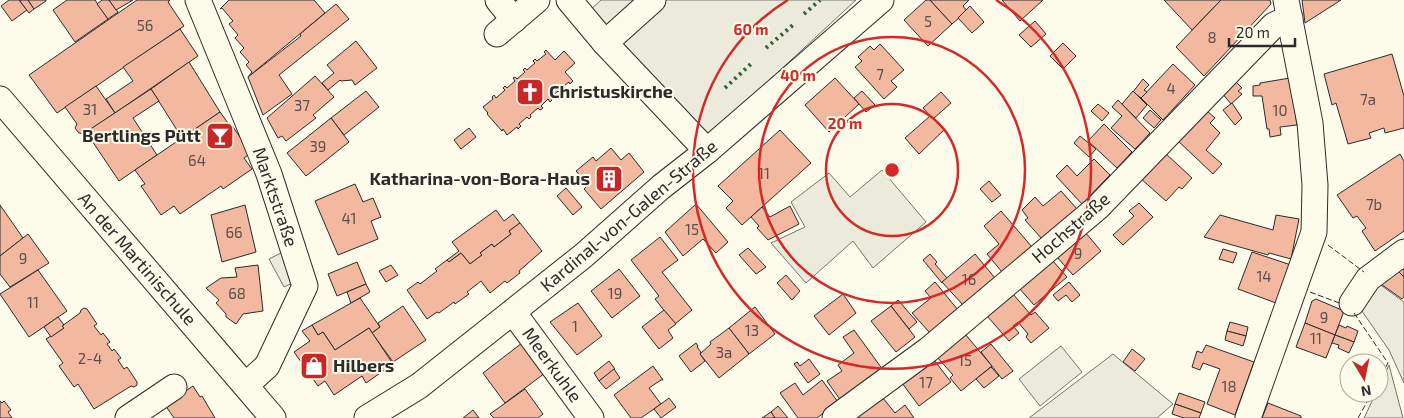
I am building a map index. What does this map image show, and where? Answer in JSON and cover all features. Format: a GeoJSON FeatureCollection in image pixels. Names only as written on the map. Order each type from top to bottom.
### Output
{"type":"FeatureCollection","features":[{"type":"Feature","properties":{"kind":"street","name":"Marktstraße"},"geometry":{"type":"LineString","coordinates":[[198,0],[269,174],[305,286],[268,366],[246,385]]}},
{"type":"Feature","properties":{"kind":"street"},"geometry":{"type":"LineString","coordinates":[[498,0],[506,27],[537,0]]}},
{"type":"Feature","properties":{"kind":"street"},"geometry":{"type":"LineString","coordinates":[[569,0],[605,43],[707,150]]}},
{"type":"Feature","properties":{"kind":"street"},"geometry":{"type":"LineString","coordinates":[[605,43],[653,0]]}},
{"type":"Feature","properties":{"kind":"street","name":"Kardinal-von-Galen-Straße"},"geometry":{"type":"LineString","coordinates":[[367,418],[419,386],[583,256],[881,0]]}},
{"type":"Feature","properties":{"kind":"street"},"geometry":{"type":"LineString","coordinates":[[1248,418],[1314,232],[1315,186],[1310,123],[1288,9]]}},
{"type":"Feature","properties":{"kind":"street","name":"Hochstraße"},"geometry":{"type":"LineString","coordinates":[[835,418],[928,350],[1097,208],[1288,9]]}},
{"type":"Feature","properties":{"kind":"street","name":"An der Martinischule"},"geometry":{"type":"LineString","coordinates":[[0,99],[273,418]]}},
{"type":"Feature","properties":{"kind":"street"},"geometry":{"type":"LineString","coordinates":[[1352,303],[1368,279],[1404,252]]}},
{"type":"Feature","properties":{"kind":"street","name":"Meerkuhle"},"geometry":{"type":"LineString","coordinates":[[514,312],[591,418]]}},
{"type":"Feature","properties":{"kind":"street"},"geometry":{"type":"LineString","coordinates":[[128,418],[174,387]]}},
{"type":"Feature","properties":{"kind":"shaded area"},"geometry":{"type":"Polygon","coordinates":[[[601,0],[856,0],[696,148],[577,22],[601,0]]]}},
{"type":"Feature","properties":{"kind":"shaded area"},"geometry":{"type":"Polygon","coordinates":[[[882,170],[926,222],[873,268],[853,241],[806,283],[771,243],[805,227],[791,202],[829,173],[850,197],[882,170]]]}},
{"type":"Feature","properties":{"kind":"shaded area"},"geometry":{"type":"Polygon","coordinates":[[[283,252],[297,281],[284,287],[269,259],[283,252]]]}},
{"type":"Feature","properties":{"kind":"shaded area"},"geometry":{"type":"Polygon","coordinates":[[[1375,281],[1404,302],[1404,383],[1389,350],[1357,304],[1375,281]]]}},
{"type":"Feature","properties":{"kind":"shaded area"},"geometry":{"type":"Polygon","coordinates":[[[1061,346],[1082,372],[1040,406],[1019,379],[1061,346]]]}},
{"type":"Feature","properties":{"kind":"shaded area"},"geometry":{"type":"Polygon","coordinates":[[[1113,354],[1173,404],[1157,418],[1029,418],[1113,354]]]}},
{"type":"Feature","properties":{"kind":"shaded area"},"geometry":{"type":"Polygon","coordinates":[[[1389,365],[1403,418],[1364,418],[1371,403],[1389,403],[1389,365]]]}},
{"type":"Feature","properties":{"kind":"building"},"geometry":{"type":"Polygon","coordinates":[[[9,0],[19,0],[27,10],[12,21],[1,6],[9,0]]]}},
{"type":"Feature","properties":{"kind":"building"},"geometry":{"type":"Polygon","coordinates":[[[28,0],[34,9],[29,13],[20,1],[28,0]]]}},
{"type":"Feature","properties":{"kind":"building"},"geometry":{"type":"Polygon","coordinates":[[[28,0],[46,0],[46,1],[34,9],[28,0]]]}},
{"type":"Feature","properties":{"kind":"building"},"geometry":{"type":"Polygon","coordinates":[[[67,0],[95,0],[108,19],[75,42],[53,10],[67,0]]]}},
{"type":"Feature","properties":{"kind":"building"},"geometry":{"type":"Polygon","coordinates":[[[102,0],[109,0],[118,12],[108,19],[97,4],[102,0]]]}},
{"type":"Feature","properties":{"kind":"building"},"geometry":{"type":"Polygon","coordinates":[[[109,0],[133,0],[116,10],[109,0]]]}},
{"type":"Feature","properties":{"kind":"building"},"geometry":{"type":"Polygon","coordinates":[[[137,0],[170,0],[168,2],[184,26],[57,113],[29,75],[137,0]]]}},
{"type":"Feature","properties":{"kind":"building"},"geometry":{"type":"Polygon","coordinates":[[[229,0],[314,0],[325,13],[248,77],[252,72],[246,65],[249,62],[240,52],[244,48],[235,38],[238,35],[229,24],[233,21],[222,8],[220,9],[229,0]]]}},
{"type":"Feature","properties":{"kind":"building"},"geometry":{"type":"Polygon","coordinates":[[[926,0],[930,0],[952,24],[928,46],[904,20],[926,0]]]}},
{"type":"Feature","properties":{"kind":"building"},"geometry":{"type":"Polygon","coordinates":[[[930,0],[969,0],[963,6],[967,11],[952,24],[930,0]]]}},
{"type":"Feature","properties":{"kind":"building"},"geometry":{"type":"Polygon","coordinates":[[[1002,0],[1043,0],[1020,21],[1002,0]]]}},
{"type":"Feature","properties":{"kind":"building"},"geometry":{"type":"Polygon","coordinates":[[[1164,0],[1221,0],[1192,30],[1164,0]]]}},
{"type":"Feature","properties":{"kind":"building"},"geometry":{"type":"Polygon","coordinates":[[[1221,0],[1270,0],[1271,4],[1204,76],[1176,47],[1221,0]]]}},
{"type":"Feature","properties":{"kind":"building"},"geometry":{"type":"Polygon","coordinates":[[[1302,0],[1341,0],[1305,23],[1302,0]]]}},
{"type":"Feature","properties":{"kind":"building"},"geometry":{"type":"Polygon","coordinates":[[[336,4],[349,19],[279,75],[292,94],[263,115],[248,77],[301,36],[300,34],[336,4]]]}},
{"type":"Feature","properties":{"kind":"building"},"geometry":{"type":"Polygon","coordinates":[[[970,6],[984,22],[972,33],[958,18],[970,6]]]}},
{"type":"Feature","properties":{"kind":"building"},"geometry":{"type":"Polygon","coordinates":[[[1035,21],[1046,34],[1031,47],[1019,35],[1035,21]]]}},
{"type":"Feature","properties":{"kind":"building"},"geometry":{"type":"Polygon","coordinates":[[[180,29],[198,56],[115,113],[106,99],[133,81],[123,67],[180,29]]]}},
{"type":"Feature","properties":{"kind":"building"},"geometry":{"type":"Polygon","coordinates":[[[356,41],[377,68],[355,85],[352,80],[340,80],[328,90],[322,83],[334,73],[327,65],[356,41]]]}},
{"type":"Feature","properties":{"kind":"building"},"geometry":{"type":"Polygon","coordinates":[[[1063,43],[1076,56],[1063,69],[1050,56],[1063,43]]]}},
{"type":"Feature","properties":{"kind":"building"},"geometry":{"type":"Polygon","coordinates":[[[880,44],[904,70],[891,81],[897,87],[884,99],[855,67],[862,61],[858,57],[870,46],[874,50],[880,44]]]}},
{"type":"Feature","properties":{"kind":"building","name":"Christuskirche"},"geometry":{"type":"Polygon","coordinates":[[[546,50],[555,60],[564,51],[575,63],[565,72],[573,81],[560,89],[562,91],[560,93],[558,91],[550,98],[552,100],[550,102],[548,99],[541,106],[543,108],[540,110],[538,108],[530,115],[529,119],[527,117],[519,124],[521,126],[518,129],[517,127],[507,135],[487,114],[483,107],[493,99],[494,95],[496,98],[505,90],[503,88],[505,86],[507,88],[515,81],[513,78],[517,79],[525,72],[523,70],[525,68],[527,70],[535,63],[533,61],[535,59],[537,61],[546,54],[544,52],[546,50]]]}},
{"type":"Feature","properties":{"kind":"building"},"geometry":{"type":"Polygon","coordinates":[[[1392,54],[1404,96],[1404,128],[1385,133],[1384,128],[1369,133],[1371,138],[1348,144],[1336,103],[1332,105],[1324,74],[1392,54]]]}},
{"type":"Feature","properties":{"kind":"building"},"geometry":{"type":"Polygon","coordinates":[[[189,62],[220,112],[182,138],[151,89],[189,62]]]}},
{"type":"Feature","properties":{"kind":"building"},"geometry":{"type":"Polygon","coordinates":[[[1173,64],[1195,85],[1163,120],[1141,98],[1173,64]]]}},
{"type":"Feature","properties":{"kind":"building"},"geometry":{"type":"Polygon","coordinates":[[[315,76],[334,97],[313,115],[316,118],[286,141],[282,136],[278,138],[267,118],[315,76]]]}},
{"type":"Feature","properties":{"kind":"building"},"geometry":{"type":"Polygon","coordinates":[[[835,78],[859,104],[829,132],[805,105],[835,78]]]}},
{"type":"Feature","properties":{"kind":"building"},"geometry":{"type":"Polygon","coordinates":[[[1290,78],[1297,125],[1280,127],[1281,135],[1270,137],[1262,96],[1253,96],[1253,86],[1290,78]]]}},
{"type":"Feature","properties":{"kind":"building"},"geometry":{"type":"Polygon","coordinates":[[[1143,79],[1149,85],[1144,90],[1147,92],[1141,98],[1133,92],[1143,79]]]}},
{"type":"Feature","properties":{"kind":"building"},"geometry":{"type":"Polygon","coordinates":[[[1234,80],[1242,88],[1238,91],[1242,94],[1231,104],[1221,92],[1234,80]]]}},
{"type":"Feature","properties":{"kind":"building"},"geometry":{"type":"Polygon","coordinates":[[[96,86],[115,113],[84,134],[79,133],[75,128],[77,124],[65,107],[96,86]]]}},
{"type":"Feature","properties":{"kind":"building"},"geometry":{"type":"Polygon","coordinates":[[[151,89],[159,101],[133,118],[157,155],[119,181],[86,132],[151,89]]]}},
{"type":"Feature","properties":{"kind":"building"},"geometry":{"type":"Polygon","coordinates":[[[366,91],[379,107],[344,135],[331,118],[366,91]]]}},
{"type":"Feature","properties":{"kind":"building"},"geometry":{"type":"Polygon","coordinates":[[[862,91],[875,105],[866,112],[854,98],[862,91]]]}},
{"type":"Feature","properties":{"kind":"building"},"geometry":{"type":"Polygon","coordinates":[[[1133,91],[1147,105],[1136,118],[1122,104],[1133,91]]]}},
{"type":"Feature","properties":{"kind":"building"},"geometry":{"type":"Polygon","coordinates":[[[941,92],[951,103],[933,119],[923,108],[941,92]]]}},
{"type":"Feature","properties":{"kind":"building"},"geometry":{"type":"Polygon","coordinates":[[[1118,100],[1150,133],[1135,149],[1111,128],[1122,116],[1112,107],[1118,100]]]}},
{"type":"Feature","properties":{"kind":"building"},"geometry":{"type":"Polygon","coordinates":[[[1232,103],[1242,118],[1235,125],[1223,110],[1232,103]]]}},
{"type":"Feature","properties":{"kind":"building"},"geometry":{"type":"Polygon","coordinates":[[[1098,104],[1109,113],[1102,121],[1091,111],[1098,104]]]}},
{"type":"Feature","properties":{"kind":"building"},"geometry":{"type":"Polygon","coordinates":[[[1150,110],[1161,120],[1154,128],[1143,118],[1150,110]]]}},
{"type":"Feature","properties":{"kind":"building"},"geometry":{"type":"Polygon","coordinates":[[[1206,110],[1215,118],[1210,123],[1220,133],[1206,150],[1222,164],[1213,174],[1176,139],[1206,110]]]}},
{"type":"Feature","properties":{"kind":"building"},"geometry":{"type":"Polygon","coordinates":[[[220,112],[230,126],[231,124],[251,153],[244,158],[252,169],[223,189],[221,186],[180,214],[174,206],[161,215],[141,186],[145,184],[135,170],[220,112]]]}},
{"type":"Feature","properties":{"kind":"building"},"geometry":{"type":"Polygon","coordinates":[[[930,116],[944,130],[919,154],[905,138],[930,116]]]}},
{"type":"Feature","properties":{"kind":"building"},"geometry":{"type":"Polygon","coordinates":[[[331,118],[349,142],[306,176],[287,153],[331,118]]]}},
{"type":"Feature","properties":{"kind":"building"},"geometry":{"type":"Polygon","coordinates":[[[1104,124],[1132,152],[1117,168],[1088,141],[1104,124]]]}},
{"type":"Feature","properties":{"kind":"building"},"geometry":{"type":"Polygon","coordinates":[[[469,128],[476,137],[461,149],[454,140],[469,128]]]}},
{"type":"Feature","properties":{"kind":"building"},"geometry":{"type":"Polygon","coordinates":[[[780,130],[811,163],[742,225],[726,208],[733,201],[718,186],[780,130]]]}},
{"type":"Feature","properties":{"kind":"building"},"geometry":{"type":"Polygon","coordinates":[[[1080,136],[1096,149],[1089,157],[1074,143],[1080,136]]]}},
{"type":"Feature","properties":{"kind":"building","name":"Katharina-von-Bora-Haus"},"geometry":{"type":"Polygon","coordinates":[[[611,148],[621,160],[629,153],[644,172],[601,209],[584,189],[588,185],[576,171],[593,157],[596,161],[611,148]]]}},
{"type":"Feature","properties":{"kind":"building"},"geometry":{"type":"Polygon","coordinates":[[[1164,152],[1192,178],[1182,189],[1179,187],[1166,201],[1140,178],[1164,152]]]}},
{"type":"Feature","properties":{"kind":"building"},"geometry":{"type":"Polygon","coordinates":[[[1400,154],[1404,161],[1404,231],[1375,251],[1362,231],[1366,228],[1357,216],[1353,218],[1337,195],[1400,154]]]}},
{"type":"Feature","properties":{"kind":"building"},"geometry":{"type":"Polygon","coordinates":[[[1094,159],[1110,175],[1082,204],[1056,176],[1067,165],[1077,176],[1094,159]]]}},
{"type":"Feature","properties":{"kind":"building"},"geometry":{"type":"Polygon","coordinates":[[[989,181],[1001,195],[992,202],[980,189],[989,181]]]}},
{"type":"Feature","properties":{"kind":"building"},"geometry":{"type":"Polygon","coordinates":[[[355,184],[363,202],[373,198],[381,217],[371,221],[378,239],[338,255],[315,201],[355,184]]]}},
{"type":"Feature","properties":{"kind":"building"},"geometry":{"type":"Polygon","coordinates":[[[566,188],[582,207],[573,215],[557,196],[566,188]]]}},
{"type":"Feature","properties":{"kind":"building"},"geometry":{"type":"Polygon","coordinates":[[[1061,191],[1077,209],[1042,239],[1025,220],[1028,218],[1022,210],[1035,197],[1043,206],[1061,191]]]}},
{"type":"Feature","properties":{"kind":"building"},"geometry":{"type":"Polygon","coordinates":[[[1139,203],[1153,217],[1123,245],[1113,235],[1134,216],[1129,211],[1139,203]]]}},
{"type":"Feature","properties":{"kind":"building"},"geometry":{"type":"Polygon","coordinates":[[[696,204],[728,242],[716,253],[703,239],[683,256],[665,232],[696,204]]]}},
{"type":"Feature","properties":{"kind":"building"},"geometry":{"type":"Polygon","coordinates":[[[0,205],[23,238],[0,256],[0,205]]]}},
{"type":"Feature","properties":{"kind":"building"},"geometry":{"type":"Polygon","coordinates":[[[245,205],[256,252],[222,262],[211,215],[245,205]]]}},
{"type":"Feature","properties":{"kind":"building"},"geometry":{"type":"Polygon","coordinates":[[[790,206],[799,224],[768,240],[757,228],[759,226],[751,217],[762,207],[770,217],[790,206]]]}},
{"type":"Feature","properties":{"kind":"building"},"geometry":{"type":"Polygon","coordinates":[[[496,210],[504,221],[513,214],[520,223],[509,231],[511,234],[494,247],[492,244],[470,264],[461,253],[449,262],[447,260],[459,251],[452,242],[496,210]]]}},
{"type":"Feature","properties":{"kind":"building"},"geometry":{"type":"Polygon","coordinates":[[[1001,211],[1032,247],[1002,272],[987,254],[999,244],[984,226],[1001,211]]]}},
{"type":"Feature","properties":{"kind":"building"},"geometry":{"type":"Polygon","coordinates":[[[1220,215],[1273,230],[1276,215],[1299,219],[1291,259],[1269,253],[1268,255],[1204,237],[1220,215]]]}},
{"type":"Feature","properties":{"kind":"building"},"geometry":{"type":"Polygon","coordinates":[[[520,223],[542,251],[507,283],[505,281],[490,293],[481,281],[467,292],[469,294],[455,304],[454,302],[427,319],[407,290],[418,282],[420,284],[437,271],[435,269],[461,253],[470,264],[492,244],[494,247],[511,234],[509,231],[520,223]]]}},
{"type":"Feature","properties":{"kind":"building"},"geometry":{"type":"Polygon","coordinates":[[[1085,232],[1101,251],[1073,275],[1056,256],[1085,232]]]}},
{"type":"Feature","properties":{"kind":"building"},"geometry":{"type":"Polygon","coordinates":[[[28,234],[49,263],[10,287],[0,274],[0,256],[28,234]]]}},
{"type":"Feature","properties":{"kind":"building"},"geometry":{"type":"Polygon","coordinates":[[[660,237],[678,260],[662,272],[692,310],[675,324],[655,299],[659,296],[631,260],[660,237]]]}},
{"type":"Feature","properties":{"kind":"building"},"geometry":{"type":"Polygon","coordinates":[[[748,248],[766,267],[756,274],[739,255],[748,248]]]}},
{"type":"Feature","properties":{"kind":"building"},"geometry":{"type":"Polygon","coordinates":[[[1223,249],[1237,253],[1233,263],[1219,259],[1223,249]]]}},
{"type":"Feature","properties":{"kind":"building"},"geometry":{"type":"Polygon","coordinates":[[[1252,252],[1291,265],[1276,303],[1238,289],[1252,252]]]}},
{"type":"Feature","properties":{"kind":"building"},"geometry":{"type":"Polygon","coordinates":[[[930,254],[937,262],[935,264],[947,278],[942,283],[923,260],[930,254]]]}},
{"type":"Feature","properties":{"kind":"building"},"geometry":{"type":"Polygon","coordinates":[[[975,254],[995,278],[963,305],[942,282],[975,254]]]}},
{"type":"Feature","properties":{"kind":"building"},"geometry":{"type":"Polygon","coordinates":[[[1052,260],[1067,277],[1034,305],[1019,288],[1052,260]]]}},
{"type":"Feature","properties":{"kind":"building"},"geometry":{"type":"Polygon","coordinates":[[[1404,261],[1404,277],[1403,278],[1395,266],[1404,261]]]}},
{"type":"Feature","properties":{"kind":"building"},"geometry":{"type":"Polygon","coordinates":[[[357,262],[366,284],[337,296],[328,274],[357,262]]]}},
{"type":"Feature","properties":{"kind":"building"},"geometry":{"type":"Polygon","coordinates":[[[258,265],[263,311],[243,314],[236,324],[226,317],[226,314],[216,303],[219,300],[206,288],[221,278],[237,277],[235,268],[258,265]]]}},
{"type":"Feature","properties":{"kind":"building"},"geometry":{"type":"Polygon","coordinates":[[[391,265],[398,275],[386,282],[379,271],[391,265]]]}},
{"type":"Feature","properties":{"kind":"building"},"geometry":{"type":"Polygon","coordinates":[[[619,269],[640,296],[612,318],[591,291],[619,269]]]}},
{"type":"Feature","properties":{"kind":"building"},"geometry":{"type":"Polygon","coordinates":[[[38,270],[67,311],[29,337],[0,294],[38,270]]]}},
{"type":"Feature","properties":{"kind":"building"},"geometry":{"type":"Polygon","coordinates":[[[1397,270],[1404,277],[1404,297],[1402,299],[1378,282],[1397,270]]]}},
{"type":"Feature","properties":{"kind":"building"},"geometry":{"type":"Polygon","coordinates":[[[786,275],[800,291],[792,300],[777,283],[786,275]]]}},
{"type":"Feature","properties":{"kind":"building"},"geometry":{"type":"Polygon","coordinates":[[[935,282],[958,310],[930,333],[912,313],[931,298],[925,291],[935,282]]]}},
{"type":"Feature","properties":{"kind":"building"},"geometry":{"type":"Polygon","coordinates":[[[1069,282],[1080,295],[1072,302],[1066,295],[1058,301],[1053,295],[1069,282]]]}},
{"type":"Feature","properties":{"kind":"building"},"geometry":{"type":"Polygon","coordinates":[[[366,284],[370,292],[351,303],[347,292],[366,284]]]}},
{"type":"Feature","properties":{"kind":"building"},"geometry":{"type":"Polygon","coordinates":[[[843,294],[856,313],[829,335],[814,316],[843,294]]]}},
{"type":"Feature","properties":{"kind":"building"},"geometry":{"type":"Polygon","coordinates":[[[1013,294],[1031,315],[1035,312],[1049,328],[1031,343],[1026,337],[1028,334],[1018,322],[1013,326],[1019,333],[1009,341],[987,316],[1013,294]]]}},
{"type":"Feature","properties":{"kind":"building"},"geometry":{"type":"Polygon","coordinates":[[[360,298],[380,327],[372,333],[369,328],[335,350],[323,332],[318,335],[312,325],[360,298]]]}},
{"type":"Feature","properties":{"kind":"building"},"geometry":{"type":"Polygon","coordinates":[[[1316,299],[1344,311],[1335,335],[1305,323],[1312,301],[1316,299]]]}},
{"type":"Feature","properties":{"kind":"building"},"geometry":{"type":"Polygon","coordinates":[[[898,300],[917,322],[909,329],[891,306],[898,300]]]}},
{"type":"Feature","properties":{"kind":"building"},"geometry":{"type":"Polygon","coordinates":[[[578,303],[602,336],[577,355],[550,322],[578,303]]]}},
{"type":"Feature","properties":{"kind":"building"},"geometry":{"type":"Polygon","coordinates":[[[403,306],[426,340],[393,362],[372,333],[380,327],[378,323],[403,306]]]}},
{"type":"Feature","properties":{"kind":"building"},"geometry":{"type":"Polygon","coordinates":[[[891,306],[915,337],[896,352],[871,321],[891,306]]]}},
{"type":"Feature","properties":{"kind":"building"},"geometry":{"type":"Polygon","coordinates":[[[755,307],[775,334],[749,354],[729,328],[755,307]]]}},
{"type":"Feature","properties":{"kind":"building"},"geometry":{"type":"Polygon","coordinates":[[[84,308],[87,309],[97,324],[94,326],[110,342],[107,344],[112,351],[114,349],[121,358],[118,360],[124,369],[127,367],[137,382],[137,385],[134,387],[131,386],[94,409],[78,384],[74,387],[59,366],[63,363],[46,339],[64,328],[62,326],[84,308]]]}},
{"type":"Feature","properties":{"kind":"building"},"geometry":{"type":"Polygon","coordinates":[[[664,310],[676,324],[668,330],[673,338],[659,349],[642,327],[664,310]]]}},
{"type":"Feature","properties":{"kind":"building"},"geometry":{"type":"Polygon","coordinates":[[[58,317],[64,328],[51,337],[44,327],[58,317]]]}},
{"type":"Feature","properties":{"kind":"building"},"geometry":{"type":"Polygon","coordinates":[[[1230,322],[1248,327],[1246,336],[1227,331],[1230,322]]]}},
{"type":"Feature","properties":{"kind":"building"},"geometry":{"type":"Polygon","coordinates":[[[1305,323],[1335,335],[1326,358],[1296,347],[1305,323]]]}},
{"type":"Feature","properties":{"kind":"building"},"geometry":{"type":"Polygon","coordinates":[[[312,325],[318,335],[323,332],[335,350],[369,328],[393,364],[366,383],[362,376],[334,395],[325,381],[318,386],[294,352],[310,341],[302,331],[312,325]]]}},
{"type":"Feature","properties":{"kind":"building"},"geometry":{"type":"Polygon","coordinates":[[[1339,325],[1358,331],[1354,342],[1335,335],[1339,325]]]}},
{"type":"Feature","properties":{"kind":"building"},"geometry":{"type":"Polygon","coordinates":[[[729,328],[749,354],[719,378],[700,354],[711,344],[710,342],[729,328]]]}},
{"type":"Feature","properties":{"kind":"building"},"geometry":{"type":"Polygon","coordinates":[[[854,330],[883,370],[841,401],[827,381],[842,371],[838,365],[854,353],[843,337],[854,330]]]}},
{"type":"Feature","properties":{"kind":"building"},"geometry":{"type":"Polygon","coordinates":[[[1227,331],[1246,336],[1243,346],[1225,340],[1227,331]]]}},
{"type":"Feature","properties":{"kind":"building"},"geometry":{"type":"Polygon","coordinates":[[[965,334],[992,366],[961,391],[950,378],[953,375],[937,357],[965,334]]]}},
{"type":"Feature","properties":{"kind":"building"},"geometry":{"type":"Polygon","coordinates":[[[1335,335],[1354,342],[1349,353],[1338,348],[1339,345],[1332,343],[1335,335]]]}},
{"type":"Feature","properties":{"kind":"building"},"geometry":{"type":"Polygon","coordinates":[[[522,343],[545,373],[505,403],[483,373],[522,343]]]}},
{"type":"Feature","properties":{"kind":"building"},"geometry":{"type":"Polygon","coordinates":[[[696,343],[705,361],[691,372],[679,356],[696,343]]]}},
{"type":"Feature","properties":{"kind":"building"},"geometry":{"type":"Polygon","coordinates":[[[991,344],[1013,371],[1002,379],[981,352],[991,344]]]}},
{"type":"Feature","properties":{"kind":"building"},"geometry":{"type":"Polygon","coordinates":[[[1206,345],[1254,362],[1235,415],[1207,404],[1220,369],[1203,363],[1200,370],[1192,367],[1197,351],[1202,353],[1206,345]]]}},
{"type":"Feature","properties":{"kind":"building"},"geometry":{"type":"Polygon","coordinates":[[[1132,349],[1145,359],[1135,371],[1123,362],[1132,349]]]}},
{"type":"Feature","properties":{"kind":"building"},"geometry":{"type":"Polygon","coordinates":[[[809,359],[820,374],[808,383],[794,364],[797,362],[800,366],[809,359]]]}},
{"type":"Feature","properties":{"kind":"building"},"geometry":{"type":"Polygon","coordinates":[[[934,360],[951,382],[919,406],[902,383],[934,360]]]}},
{"type":"Feature","properties":{"kind":"building"},"geometry":{"type":"Polygon","coordinates":[[[609,361],[615,369],[599,381],[594,373],[609,361]]]}},
{"type":"Feature","properties":{"kind":"building"},"geometry":{"type":"Polygon","coordinates":[[[653,366],[663,380],[649,388],[661,404],[641,418],[631,418],[614,395],[653,366]]]}},
{"type":"Feature","properties":{"kind":"building"},"geometry":{"type":"Polygon","coordinates":[[[991,367],[999,376],[984,388],[976,379],[991,367]]]}},
{"type":"Feature","properties":{"kind":"building"},"geometry":{"type":"Polygon","coordinates":[[[614,369],[620,378],[606,389],[599,381],[614,369]]]}},
{"type":"Feature","properties":{"kind":"building"},"geometry":{"type":"Polygon","coordinates":[[[822,380],[838,402],[817,418],[798,418],[780,393],[795,383],[803,395],[822,380]]]}},
{"type":"Feature","properties":{"kind":"building"},"geometry":{"type":"Polygon","coordinates":[[[193,386],[200,397],[202,396],[215,418],[174,418],[165,405],[193,386]]]}},
{"type":"Feature","properties":{"kind":"building"},"geometry":{"type":"Polygon","coordinates":[[[525,389],[543,414],[538,418],[494,418],[490,414],[525,389]]]}},
{"type":"Feature","properties":{"kind":"building"},"geometry":{"type":"Polygon","coordinates":[[[1179,393],[1205,402],[1201,413],[1175,404],[1179,393]]]}},
{"type":"Feature","properties":{"kind":"building"},"geometry":{"type":"Polygon","coordinates":[[[669,398],[676,407],[661,418],[654,409],[669,398]]]}},
{"type":"Feature","properties":{"kind":"building"},"geometry":{"type":"Polygon","coordinates":[[[883,398],[895,413],[905,405],[914,418],[856,418],[883,398]]]}},
{"type":"Feature","properties":{"kind":"building"},"geometry":{"type":"Polygon","coordinates":[[[0,401],[2,403],[4,401],[11,410],[8,412],[12,418],[0,418],[0,401]]]}},
{"type":"Feature","properties":{"kind":"building"},"geometry":{"type":"Polygon","coordinates":[[[1268,403],[1301,416],[1301,418],[1262,418],[1268,403]]]}},
{"type":"Feature","properties":{"kind":"building"},"geometry":{"type":"Polygon","coordinates":[[[1175,404],[1201,413],[1199,418],[1184,418],[1172,414],[1175,404]]]}},
{"type":"Feature","properties":{"kind":"building"},"geometry":{"type":"Polygon","coordinates":[[[778,406],[788,418],[775,418],[771,412],[778,406]]]}},
{"type":"Feature","properties":{"kind":"building"},"geometry":{"type":"Polygon","coordinates":[[[473,410],[479,418],[463,418],[473,410]]]}},
{"type":"Feature","properties":{"kind":"building"},"geometry":{"type":"Polygon","coordinates":[[[771,412],[775,418],[762,418],[771,412]]]}},
{"type":"Feature","properties":{"kind":"hedge"},"geometry":{"type":"LineString","coordinates":[[804,14],[820,0]]}},
{"type":"Feature","properties":{"kind":"hedge"},"geometry":{"type":"LineString","coordinates":[[766,48],[793,25]]}},
{"type":"Feature","properties":{"kind":"hedge"},"geometry":{"type":"LineString","coordinates":[[725,88],[753,62]]}},
{"type":"Feature","properties":{"kind":"fence"},"geometry":{"type":"LineString","coordinates":[[1328,245],[1364,272]]}},
{"type":"Feature","properties":{"kind":"fence"},"geometry":{"type":"LineString","coordinates":[[1310,292],[1342,304]]}},
{"type":"Feature","properties":{"kind":"fence"},"geometry":{"type":"LineString","coordinates":[[1354,313],[1381,353]]}},
{"type":"Feature","properties":{"kind":"fence"},"geometry":{"type":"LineString","coordinates":[[1358,418],[1366,403]]}},
{"type":"Feature","properties":{"kind":"place","name":"Christuskirche"},"geometry":{"type":"Point","coordinates":[530,92]}},
{"type":"Feature","properties":{"kind":"place","name":"Bertlings Pütt"},"geometry":{"type":"Point","coordinates":[220,136]}},
{"type":"Feature","properties":{"kind":"place","name":"Katharina-von-Bora-Haus"},"geometry":{"type":"Point","coordinates":[609,179]}},
{"type":"Feature","properties":{"kind":"place","name":"Hilbers"},"geometry":{"type":"Point","coordinates":[314,366]}}]}
